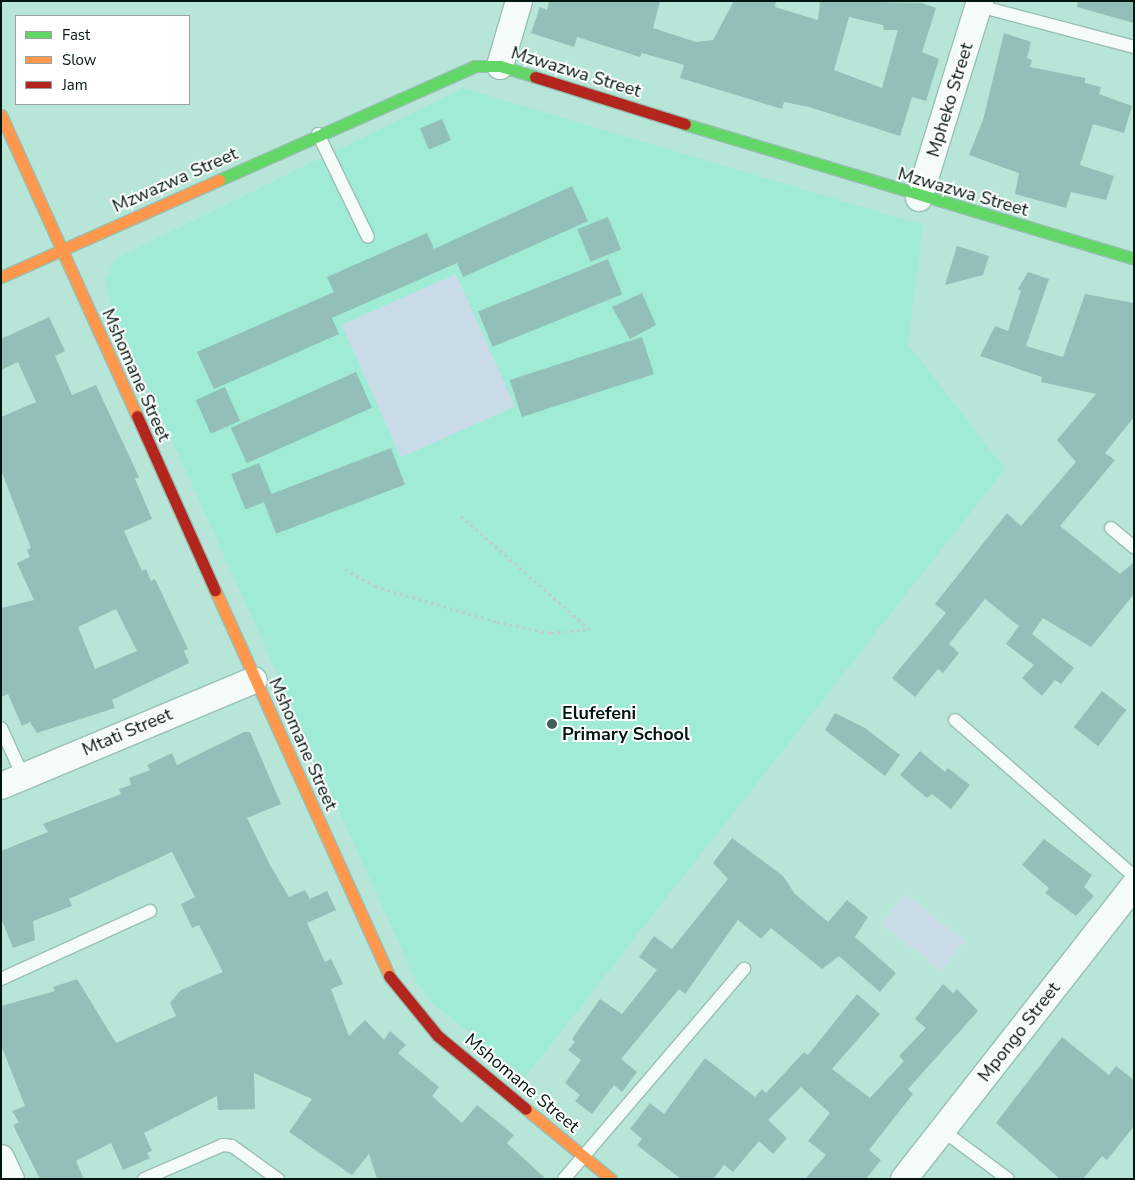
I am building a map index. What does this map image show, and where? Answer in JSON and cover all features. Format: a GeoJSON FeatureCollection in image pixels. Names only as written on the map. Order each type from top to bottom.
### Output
{"type":"FeatureCollection","features":[{"type":"Feature","properties":{"kind":"street"},"geometry":{"type":"LineString","coordinates":[[500,66],[519,1]]}},
{"type":"Feature","properties":{"kind":"street","name":"Mpheko Street"},"geometry":{"type":"LineString","coordinates":[[919,198],[980,3]]}},
{"type":"Feature","properties":{"kind":"street","name":"Mzwazwa Street"},"geometry":{"type":"LineString","coordinates":[[1,277],[318,134],[475,66],[500,66],[919,198],[1134,259]]}},
{"type":"Feature","properties":{"kind":"street","name":"Mshomane Street"},"geometry":{"type":"LineString","coordinates":[[1,115],[254,680],[396,988],[438,1036],[610,1179]]}},
{"type":"Feature","properties":{"kind":"street","name":"Mtati Street"},"geometry":{"type":"LineString","coordinates":[[12,781],[254,680]]}},
{"type":"Feature","properties":{"kind":"street","name":"Mpongo Street"},"geometry":{"type":"LineString","coordinates":[[904,1179],[1134,886]]}},
{"type":"Feature","properties":{"kind":"street"},"geometry":{"type":"LineString","coordinates":[[1,1158],[11,1179]]}},
{"type":"Feature","properties":{"kind":"lane"},"geometry":{"type":"LineString","coordinates":[[980,3],[1134,47]]}},
{"type":"Feature","properties":{"kind":"lane"},"geometry":{"type":"LineString","coordinates":[[318,134],[368,237]]}},
{"type":"Feature","properties":{"kind":"lane"},"geometry":{"type":"LineString","coordinates":[[1111,528],[1134,547]]}},
{"type":"Feature","properties":{"kind":"lane"},"geometry":{"type":"LineString","coordinates":[[955,720],[1134,876]]}},
{"type":"Feature","properties":{"kind":"lane"},"geometry":{"type":"LineString","coordinates":[[1,728],[12,781]]}},
{"type":"Feature","properties":{"kind":"lane"},"geometry":{"type":"LineString","coordinates":[[1,979],[150,911]]}},
{"type":"Feature","properties":{"kind":"lane"},"geometry":{"type":"LineString","coordinates":[[564,1179],[582,1155],[744,969]]}},
{"type":"Feature","properties":{"kind":"lane"},"geometry":{"type":"LineString","coordinates":[[942,1130],[1008,1179]]}},
{"type":"Feature","properties":{"kind":"lane"},"geometry":{"type":"LineString","coordinates":[[144,1179],[223,1145],[232,1146],[278,1179]]}},
{"type":"Feature","properties":{"kind":"path"},"geometry":{"type":"LineString","coordinates":[[345,569],[375,586],[498,622],[551,633],[590,629],[460,516]]}},
{"type":"Feature","properties":{"kind":"shaded area","name":"Elufefeni Primary School"},"geometry":{"type":"Polygon","coordinates":[[[463,88],[923,225],[908,344],[1005,469],[525,1077],[431,1002],[415,979],[111,305],[105,279],[118,258],[463,88]]]}},
{"type":"Feature","properties":{"kind":"shaded area"},"geometry":{"type":"Polygon","coordinates":[[[456,274],[515,406],[401,457],[342,325],[456,274]]]}},
{"type":"Feature","properties":{"kind":"shaded area"},"geometry":{"type":"Polygon","coordinates":[[[905,894],[965,941],[941,971],[882,924],[905,894]]]}},
{"type":"Feature","properties":{"kind":"building"},"geometry":{"type":"Polygon","coordinates":[[[549,1],[660,1],[653,28],[696,42],[713,40],[734,1],[776,1],[775,7],[818,20],[820,1],[922,3],[936,8],[922,52],[939,59],[926,101],[912,97],[900,136],[809,107],[784,102],[782,109],[680,78],[684,65],[642,53],[640,57],[577,37],[574,47],[531,33],[540,7],[547,10],[549,1]],[[849,17],[834,70],[882,88],[898,30],[884,30],[883,25],[849,17]]]}},
{"type":"Feature","properties":{"kind":"building"},"geometry":{"type":"Polygon","coordinates":[[[1078,1],[1134,1],[1134,23],[1077,7],[1078,1]]]}},
{"type":"Feature","properties":{"kind":"building"},"geometry":{"type":"Polygon","coordinates":[[[1004,33],[1031,42],[1027,58],[1032,60],[1030,67],[1085,78],[1085,83],[1101,87],[1099,94],[1132,106],[1124,133],[1093,124],[1080,165],[1114,176],[1106,200],[1071,192],[1066,208],[1015,194],[1019,173],[969,155],[983,120],[1004,33]]]}},
{"type":"Feature","properties":{"kind":"building"},"geometry":{"type":"Polygon","coordinates":[[[442,119],[451,140],[429,150],[420,128],[442,119]]]}},
{"type":"Feature","properties":{"kind":"building"},"geometry":{"type":"Polygon","coordinates":[[[572,186],[588,221],[463,277],[457,263],[332,318],[339,334],[214,389],[197,352],[334,292],[327,277],[427,233],[434,249],[572,186]]]}},
{"type":"Feature","properties":{"kind":"building"},"geometry":{"type":"Polygon","coordinates":[[[608,217],[621,249],[591,262],[577,229],[608,217]]]}},
{"type":"Feature","properties":{"kind":"building"},"geometry":{"type":"Polygon","coordinates":[[[957,246],[989,256],[983,275],[945,285],[957,246]]]}},
{"type":"Feature","properties":{"kind":"building"},"geometry":{"type":"Polygon","coordinates":[[[608,259],[622,294],[492,347],[478,311],[608,259]]]}},
{"type":"Feature","properties":{"kind":"building"},"geometry":{"type":"Polygon","coordinates":[[[1028,272],[1049,279],[1026,346],[1063,357],[1085,294],[1134,303],[1134,417],[1105,453],[1115,460],[1060,526],[1120,574],[1134,562],[1134,594],[1091,647],[1043,618],[1032,634],[1074,668],[1061,684],[1055,680],[1042,696],[1022,678],[1034,665],[1006,644],[1019,626],[985,599],[949,644],[959,653],[943,673],[938,669],[915,697],[892,678],[946,613],[935,604],[1007,513],[1021,526],[1076,462],[1057,440],[1096,394],[1041,382],[1042,377],[980,356],[995,326],[1008,331],[1021,291],[1018,289],[1028,272]]]}},
{"type":"Feature","properties":{"kind":"building"},"geometry":{"type":"Polygon","coordinates":[[[642,293],[656,325],[630,339],[612,307],[642,293]]]}},
{"type":"Feature","properties":{"kind":"building"},"geometry":{"type":"Polygon","coordinates":[[[49,317],[65,351],[55,356],[72,395],[96,385],[139,477],[135,479],[152,519],[124,531],[142,571],[146,569],[151,581],[155,579],[188,649],[184,651],[189,663],[112,700],[115,708],[37,733],[30,722],[22,726],[8,694],[1,697],[1,608],[34,600],[17,563],[30,557],[27,550],[31,548],[1,470],[1,417],[36,402],[18,362],[1,370],[1,339],[49,317]],[[116,609],[78,627],[95,669],[137,651],[116,609]]]}},
{"type":"Feature","properties":{"kind":"building"},"geometry":{"type":"Polygon","coordinates":[[[642,337],[654,374],[522,417],[510,380],[642,337]]]}},
{"type":"Feature","properties":{"kind":"building"},"geometry":{"type":"Polygon","coordinates":[[[356,372],[372,408],[247,463],[231,428],[356,372]]]}},
{"type":"Feature","properties":{"kind":"building"},"geometry":{"type":"Polygon","coordinates":[[[225,387],[240,421],[211,434],[196,400],[225,387]]]}},
{"type":"Feature","properties":{"kind":"building"},"geometry":{"type":"Polygon","coordinates":[[[391,448],[405,484],[276,534],[262,497],[391,448]]]}},
{"type":"Feature","properties":{"kind":"building"},"geometry":{"type":"Polygon","coordinates":[[[259,463],[273,498],[245,509],[231,474],[259,463]]]}},
{"type":"Feature","properties":{"kind":"building"},"geometry":{"type":"Polygon","coordinates":[[[1102,691],[1126,710],[1098,746],[1074,727],[1102,691]]]}},
{"type":"Feature","properties":{"kind":"building"},"geometry":{"type":"Polygon","coordinates":[[[835,713],[865,728],[900,755],[885,776],[825,730],[835,713]]]}},
{"type":"Feature","properties":{"kind":"building"},"geometry":{"type":"Polygon","coordinates":[[[244,732],[250,732],[281,804],[247,818],[270,865],[289,897],[305,890],[310,899],[327,891],[336,910],[307,923],[325,962],[331,959],[343,984],[331,989],[349,1036],[365,1020],[384,1040],[390,1031],[406,1045],[398,1053],[439,1087],[432,1096],[462,1123],[477,1105],[514,1135],[507,1143],[546,1179],[377,1179],[369,1154],[352,1175],[289,1132],[312,1099],[254,1073],[255,1109],[218,1110],[217,1096],[144,1133],[152,1151],[147,1153],[150,1158],[123,1170],[111,1143],[76,1161],[84,1179],[40,1179],[13,1125],[19,1122],[12,1111],[25,1106],[1,1045],[1,1006],[55,991],[53,987],[77,979],[116,1043],[176,1016],[170,1003],[181,990],[223,972],[199,925],[192,928],[181,904],[195,897],[172,852],[69,899],[72,906],[33,921],[35,940],[13,948],[1,918],[1,851],[48,832],[43,824],[121,794],[119,789],[131,785],[129,778],[150,770],[147,765],[172,753],[177,765],[244,732]]]}},
{"type":"Feature","properties":{"kind":"building"},"geometry":{"type":"Polygon","coordinates":[[[920,751],[945,772],[948,768],[970,785],[951,809],[932,794],[927,798],[900,775],[920,751]]]}},
{"type":"Feature","properties":{"kind":"building"},"geometry":{"type":"Polygon","coordinates":[[[732,838],[783,876],[795,894],[828,922],[847,900],[868,917],[855,937],[896,973],[880,992],[839,956],[822,969],[771,928],[761,939],[738,920],[685,994],[679,989],[621,1059],[637,1072],[622,1092],[614,1085],[592,1114],[575,1101],[580,1095],[565,1083],[581,1060],[568,1050],[575,1042],[572,1039],[600,999],[622,1014],[657,970],[639,957],[654,936],[672,949],[728,879],[713,863],[732,838]]]}},
{"type":"Feature","properties":{"kind":"building"},"geometry":{"type":"Polygon","coordinates":[[[1044,839],[1092,875],[1084,887],[1094,896],[1076,916],[1045,893],[1049,888],[1022,865],[1044,839]]]}},
{"type":"Feature","properties":{"kind":"building"},"geometry":{"type":"Polygon","coordinates":[[[943,984],[953,993],[957,989],[978,1011],[908,1089],[913,1094],[869,1150],[881,1160],[866,1179],[805,1179],[826,1155],[808,1141],[830,1113],[801,1087],[768,1120],[787,1138],[773,1154],[759,1141],[733,1172],[724,1165],[713,1179],[681,1179],[637,1145],[642,1139],[630,1129],[650,1103],[664,1114],[705,1058],[755,1097],[762,1089],[766,1093],[804,1052],[808,1055],[857,994],[880,1014],[832,1069],[870,1098],[904,1061],[899,1056],[926,1028],[915,1019],[943,984]]]}},
{"type":"Feature","properties":{"kind":"building"},"geometry":{"type":"Polygon","coordinates":[[[1062,1037],[1109,1075],[1116,1066],[1134,1080],[1134,1126],[1107,1160],[1102,1156],[1083,1179],[1060,1179],[996,1123],[1062,1037]]]}},
{"type":"Feature","properties":{"kind":"traffic: fast"},"geometry":{"type":"LineString","coordinates":[[219,180],[475,66],[500,66],[535,77]]}},
{"type":"Feature","properties":{"kind":"traffic: fast"},"geometry":{"type":"LineString","coordinates":[[685,124],[1134,259]]}},
{"type":"Feature","properties":{"kind":"traffic: slow"},"geometry":{"type":"LineString","coordinates":[[1,115],[137,416]]}},
{"type":"Feature","properties":{"kind":"traffic: slow"},"geometry":{"type":"LineString","coordinates":[[1,277],[219,180]]}},
{"type":"Feature","properties":{"kind":"traffic: slow"},"geometry":{"type":"LineString","coordinates":[[215,590],[389,976]]}},
{"type":"Feature","properties":{"kind":"traffic: slow"},"geometry":{"type":"LineString","coordinates":[[526,1109],[611,1179]]}},
{"type":"Feature","properties":{"kind":"traffic: jam"},"geometry":{"type":"LineString","coordinates":[[535,77],[685,124]]}},
{"type":"Feature","properties":{"kind":"traffic: jam"},"geometry":{"type":"LineString","coordinates":[[137,416],[215,590]]}},
{"type":"Feature","properties":{"kind":"traffic: jam"},"geometry":{"type":"LineString","coordinates":[[389,976],[438,1036],[526,1109]]}},
{"type":"Feature","properties":{"kind":"place","name":"Elufefeni Primary School"},"geometry":{"type":"Point","coordinates":[552,724]}}]}
